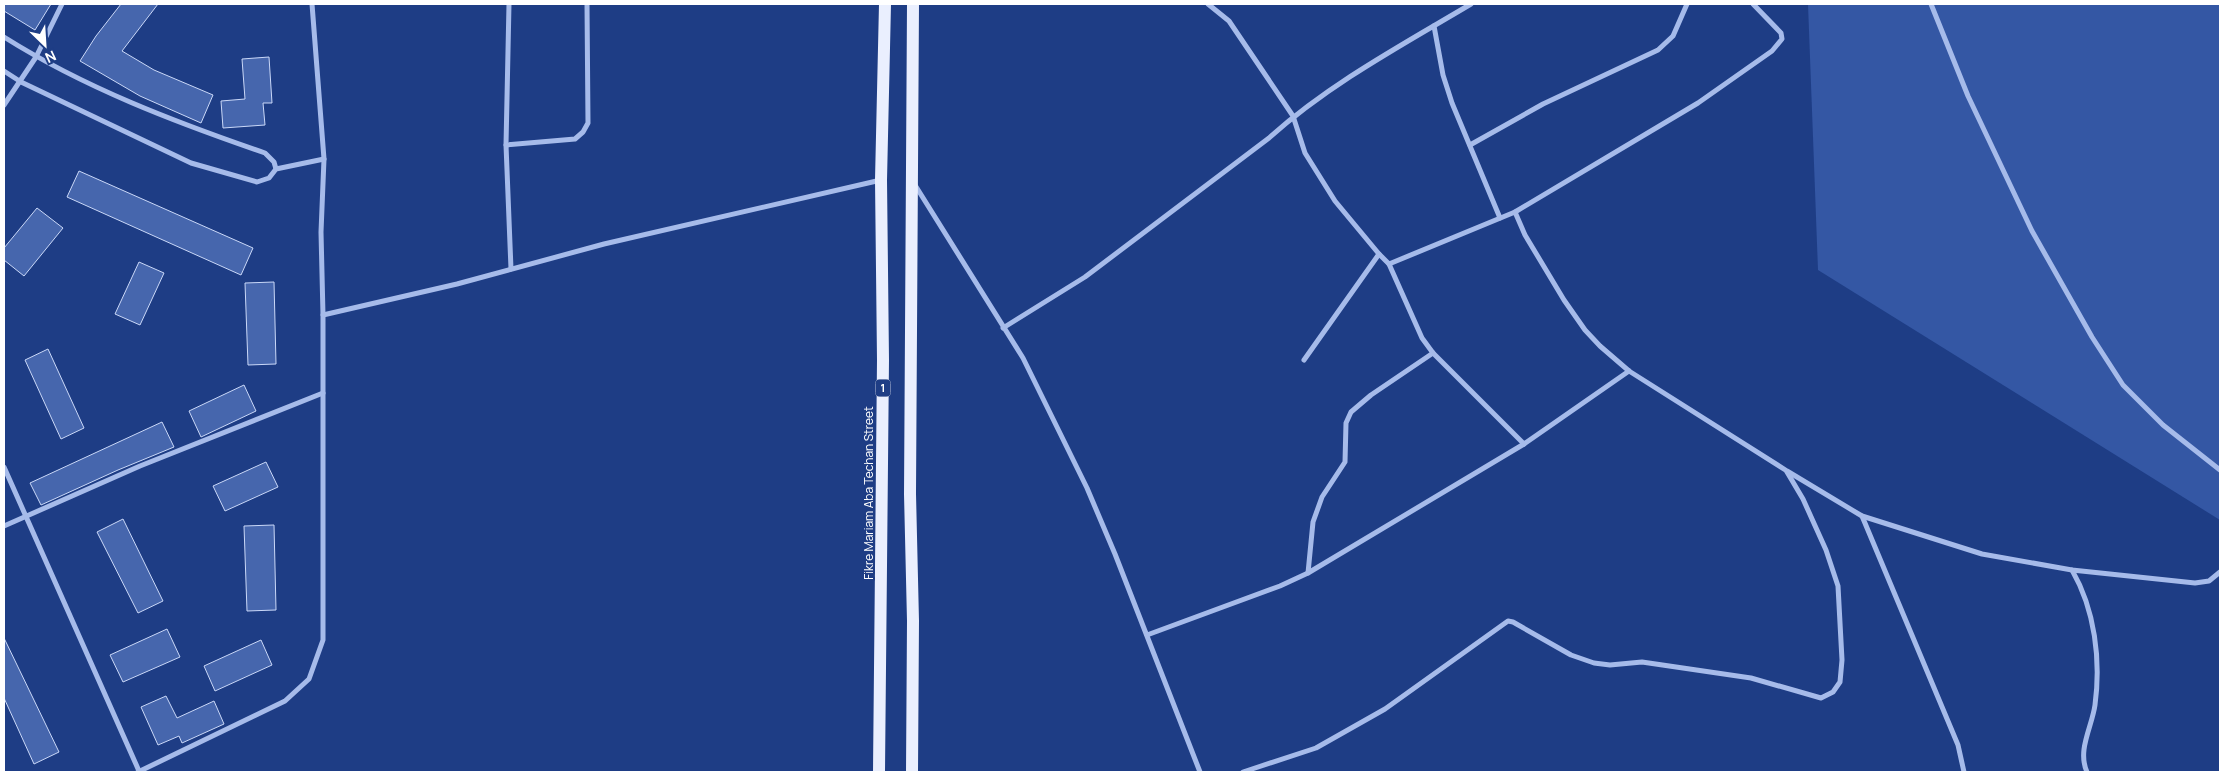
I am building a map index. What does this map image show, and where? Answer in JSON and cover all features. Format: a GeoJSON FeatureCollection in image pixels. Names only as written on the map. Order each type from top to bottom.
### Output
{"type":"FeatureCollection","features":[{"type":"Feature","properties":{"kind":"main road","name":"Fikre Mariam Aba Techan Street"},"geometry":{"type":"LineString","coordinates":[[879,772],[883,389],[881,180],[885,4]]}},
{"type":"Feature","properties":{"kind":"main road"},"geometry":{"type":"LineString","coordinates":[[912,772],[913,620],[910,494],[910,178],[913,4]]}},
{"type":"Feature","properties":{"kind":"street"},"geometry":{"type":"LineString","coordinates":[[4,105],[36,57],[62,4]]}},
{"type":"Feature","properties":{"kind":"street"},"geometry":{"type":"LineString","coordinates":[[4,467],[139,772],[285,701],[309,679],[323,640],[323,314],[321,232],[324,159],[312,4]]}},
{"type":"Feature","properties":{"kind":"street"},"geometry":{"type":"LineString","coordinates":[[509,4],[506,145],[511,269]]}},
{"type":"Feature","properties":{"kind":"street"},"geometry":{"type":"LineString","coordinates":[[506,145],[575,139],[583,132],[588,123],[587,4]]}},
{"type":"Feature","properties":{"kind":"street"},"geometry":{"type":"LineString","coordinates":[[1208,4],[1228,21],[1293,116],[1305,153],[1335,201],[1378,254],[1389,264],[1422,338],[1433,353],[1524,444]]}},
{"type":"Feature","properties":{"kind":"street"},"geometry":{"type":"LineString","coordinates":[[1002,328],[1085,277],[1269,138],[1293,116],[1349,77],[1471,4]]}},
{"type":"Feature","properties":{"kind":"street"},"geometry":{"type":"LineString","coordinates":[[1470,145],[1543,104],[1658,50],[1673,36],[1687,4]]}},
{"type":"Feature","properties":{"kind":"street"},"geometry":{"type":"LineString","coordinates":[[1389,264],[1515,212],[1698,103],[1772,51],[1782,39],[1781,33],[1753,4]]}},
{"type":"Feature","properties":{"kind":"street"},"geometry":{"type":"LineString","coordinates":[[1931,4],[1968,96],[2028,222],[2092,337],[2123,385],[2163,425],[2220,470]]}},
{"type":"Feature","properties":{"kind":"street"},"geometry":{"type":"LineString","coordinates":[[1434,26],[1449,94],[1500,218]]}},
{"type":"Feature","properties":{"kind":"street"},"geometry":{"type":"LineString","coordinates":[[4,37],[36,57],[169,120],[265,154],[274,162],[276,169]]}},
{"type":"Feature","properties":{"kind":"street"},"geometry":{"type":"LineString","coordinates":[[4,71],[21,82],[191,163],[257,182],[269,178],[276,169],[324,159]]}},
{"type":"Feature","properties":{"kind":"street"},"geometry":{"type":"LineString","coordinates":[[910,178],[1002,328],[1023,358],[1088,488],[1200,772]]}},
{"type":"Feature","properties":{"kind":"street"},"geometry":{"type":"LineString","coordinates":[[323,314],[457,284],[604,244],[881,180]]}},
{"type":"Feature","properties":{"kind":"street"},"geometry":{"type":"LineString","coordinates":[[1515,212],[1525,235],[1585,330],[1600,346],[1630,371],[1787,471],[1862,516],[1982,554],[2072,570],[2196,583],[2209,581],[2220,572]]}},
{"type":"Feature","properties":{"kind":"street"},"geometry":{"type":"LineString","coordinates":[[1304,360],[1378,254]]}},
{"type":"Feature","properties":{"kind":"street"},"geometry":{"type":"LineString","coordinates":[[1308,573],[1313,522],[1322,497],[1346,462],[1346,423],[1351,412],[1433,353]]}},
{"type":"Feature","properties":{"kind":"street"},"geometry":{"type":"LineString","coordinates":[[1146,635],[1280,586],[1308,573],[1524,444],[1630,371]]}},
{"type":"Feature","properties":{"kind":"street"},"geometry":{"type":"LineString","coordinates":[[4,526],[140,466],[323,393]]}},
{"type":"Feature","properties":{"kind":"street"},"geometry":{"type":"LineString","coordinates":[[1243,772],[1316,748],[1385,709],[1508,621],[1571,655],[1594,663],[1610,665],[1642,662],[1751,678],[1821,698],[1834,692],[1840,682],[1842,660],[1838,586],[1826,550],[1803,499],[1787,471]]}},
{"type":"Feature","properties":{"kind":"street"},"geometry":{"type":"LineString","coordinates":[[1862,516],[1958,745],[1964,772]]}},
{"type":"Feature","properties":{"kind":"street"},"geometry":{"type":"LineString","coordinates":[[2072,570],[2082,588],[2089,610],[2098,678],[2095,707],[2083,753],[2087,772]]}},
{"type":"Feature","properties":{"kind":"shaded area"},"geometry":{"type":"Polygon","coordinates":[[[1808,4],[2220,4],[2220,520],[1818,270],[1808,4]]]}},
{"type":"Feature","properties":{"kind":"building"},"geometry":{"type":"Polygon","coordinates":[[[4,4],[51,4],[35,30],[4,11],[4,4]]]}},
{"type":"Feature","properties":{"kind":"building"},"geometry":{"type":"Polygon","coordinates":[[[121,4],[158,4],[122,51],[154,70],[213,95],[201,123],[140,96],[80,61],[96,36],[121,4]]]}},
{"type":"Feature","properties":{"kind":"building"},"geometry":{"type":"Polygon","coordinates":[[[269,57],[272,103],[263,103],[265,125],[223,128],[221,101],[245,99],[242,59],[269,57]]]}},
{"type":"Feature","properties":{"kind":"building"},"geometry":{"type":"Polygon","coordinates":[[[79,171],[253,248],[241,275],[67,197],[79,171]]]}},
{"type":"Feature","properties":{"kind":"building"},"geometry":{"type":"Polygon","coordinates":[[[37,208],[63,228],[24,276],[4,260],[4,248],[37,208]]]}},
{"type":"Feature","properties":{"kind":"building"},"geometry":{"type":"Polygon","coordinates":[[[139,262],[164,273],[140,325],[115,314],[139,262]]]}},
{"type":"Feature","properties":{"kind":"building"},"geometry":{"type":"Polygon","coordinates":[[[274,282],[276,364],[248,365],[245,283],[274,282]]]}},
{"type":"Feature","properties":{"kind":"building"},"geometry":{"type":"Polygon","coordinates":[[[48,349],[84,428],[61,439],[25,360],[48,349]]]}},
{"type":"Feature","properties":{"kind":"building"},"geometry":{"type":"Polygon","coordinates":[[[244,385],[256,411],[201,437],[189,411],[244,385]]]}},
{"type":"Feature","properties":{"kind":"building"},"geometry":{"type":"Polygon","coordinates":[[[162,422],[174,447],[41,505],[30,483],[162,422]]]}},
{"type":"Feature","properties":{"kind":"building"},"geometry":{"type":"Polygon","coordinates":[[[266,462],[278,487],[225,511],[213,486],[266,462]]]}},
{"type":"Feature","properties":{"kind":"building"},"geometry":{"type":"Polygon","coordinates":[[[123,519],[163,601],[138,613],[97,532],[123,519]]]}},
{"type":"Feature","properties":{"kind":"building"},"geometry":{"type":"Polygon","coordinates":[[[274,525],[276,610],[247,611],[244,526],[274,525]]]}},
{"type":"Feature","properties":{"kind":"building"},"geometry":{"type":"Polygon","coordinates":[[[167,629],[180,657],[123,682],[110,655],[167,629]]]}},
{"type":"Feature","properties":{"kind":"building"},"geometry":{"type":"Polygon","coordinates":[[[4,638],[59,752],[34,764],[4,698],[4,638]]]}},
{"type":"Feature","properties":{"kind":"building"},"geometry":{"type":"Polygon","coordinates":[[[261,640],[272,665],[215,691],[204,666],[261,640]]]}},
{"type":"Feature","properties":{"kind":"building"},"geometry":{"type":"Polygon","coordinates":[[[166,696],[177,718],[214,701],[224,724],[182,743],[179,736],[158,745],[141,707],[166,696]]]}}]}
